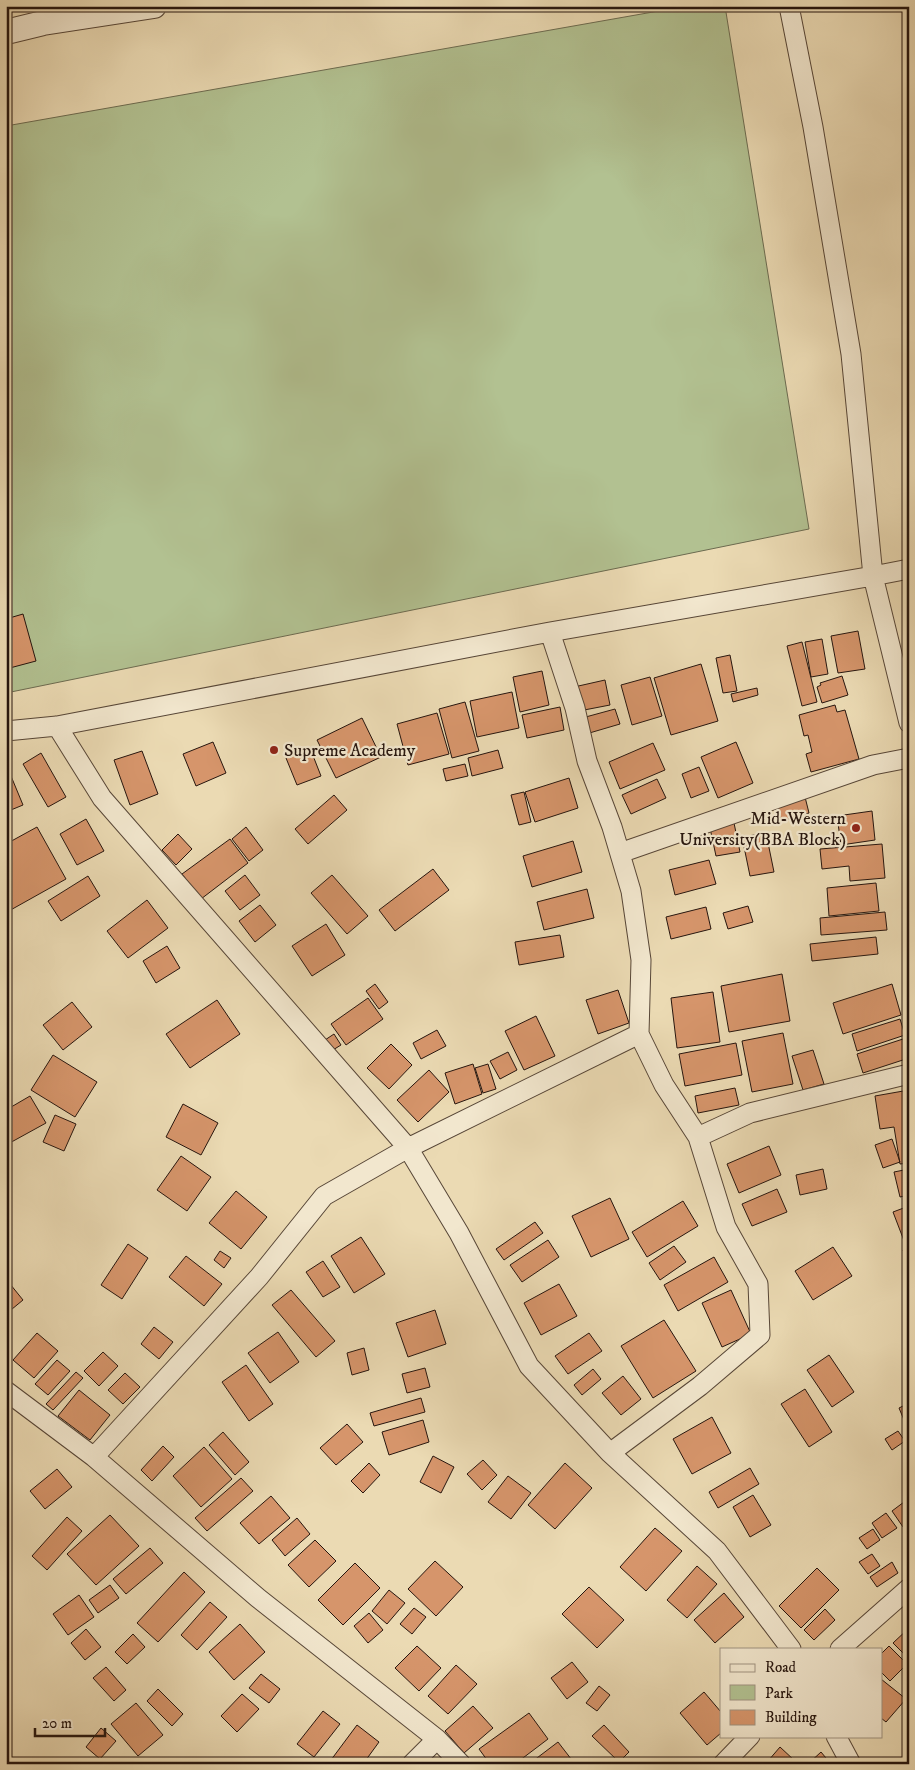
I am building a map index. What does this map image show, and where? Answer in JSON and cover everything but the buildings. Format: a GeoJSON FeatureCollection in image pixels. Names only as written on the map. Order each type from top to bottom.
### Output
{"type":"FeatureCollection","features":[{"type":"Feature","properties":{"kind":"street"},"geometry":{"type":"LineString","coordinates":[[6,32],[43,15],[154,6]]}},
{"type":"Feature","properties":{"kind":"street"},"geometry":{"type":"LineString","coordinates":[[789,6],[851,354],[873,576],[909,722]]}},
{"type":"Feature","properties":{"kind":"street"},"geometry":{"type":"LineString","coordinates":[[6,731],[57,726],[550,632],[909,569]]}},
{"type":"Feature","properties":{"kind":"street"},"geometry":{"type":"LineString","coordinates":[[550,632],[575,708],[587,760],[612,827],[631,891],[641,960],[639,1034],[664,1085],[698,1137],[726,1227],[758,1284],[760,1335],[700,1386],[610,1452]]}},
{"type":"Feature","properties":{"kind":"street"},"geometry":{"type":"LineString","coordinates":[[57,726],[102,798],[408,1148],[459,1233],[529,1366],[610,1452],[717,1551],[790,1648]]}},
{"type":"Feature","properties":{"kind":"street"},"geometry":{"type":"LineString","coordinates":[[620,853],[873,765],[909,758]]}},
{"type":"Feature","properties":{"kind":"street"},"geometry":{"type":"LineString","coordinates":[[94,1457],[259,1277],[324,1196],[408,1148],[639,1034]]}},
{"type":"Feature","properties":{"kind":"street"},"geometry":{"type":"LineString","coordinates":[[698,1137],[750,1113],[909,1074]]}},
{"type":"Feature","properties":{"kind":"street"},"geometry":{"type":"LineString","coordinates":[[6,1391],[94,1457],[258,1598],[438,1739],[461,1764]]}},
{"type":"Feature","properties":{"kind":"street"},"geometry":{"type":"LineString","coordinates":[[841,1648],[909,1588]]}},
{"type":"Feature","properties":{"kind":"street"},"geometry":{"type":"LineString","coordinates":[[724,1764],[748,1738]]}},
{"type":"Feature","properties":{"kind":"street"},"geometry":{"type":"LineString","coordinates":[[837,1738],[851,1764]]}},
{"type":"Feature","properties":{"kind":"street"},"geometry":{"type":"LineString","coordinates":[[412,1764],[438,1739]]}},
{"type":"Feature","properties":{"kind":"green space"},"geometry":{"type":"Polygon","coordinates":[[[687,6],[725,6],[809,529],[6,693],[6,126],[687,6]]]}},
{"type":"Feature","properties":{"kind":"place","name":"Supreme Academy"},"geometry":{"type":"Point","coordinates":[274,750]}},
{"type":"Feature","properties":{"kind":"place","name":"Mid-Western University(BBA Block)"},"geometry":{"type":"Point","coordinates":[856,828]}}]}
